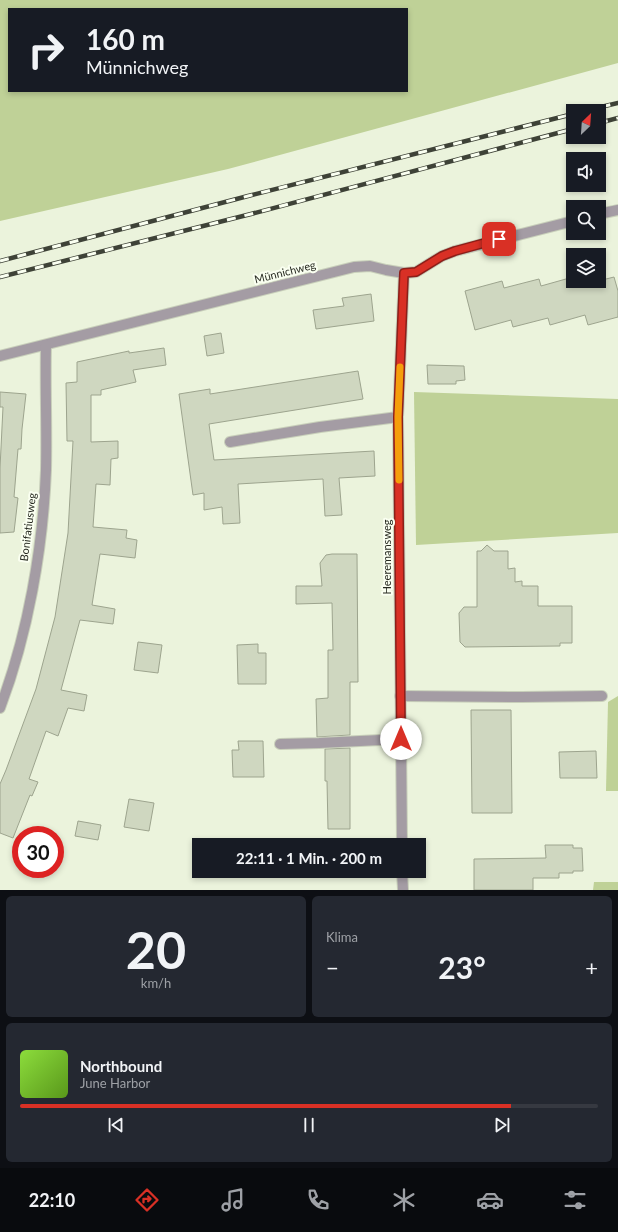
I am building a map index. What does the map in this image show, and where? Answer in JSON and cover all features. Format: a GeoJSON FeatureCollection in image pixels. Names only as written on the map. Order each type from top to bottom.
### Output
{"type":"FeatureCollection","features":[{"type":"Feature","properties":{"kind":"street"},"geometry":{"type":"LineString","coordinates":[[606,213],[618,210]]}},
{"type":"Feature","properties":{"kind":"street","name":"Münnichweg"},"geometry":{"type":"LineString","coordinates":[[0,356],[354,267],[370,266],[404,273],[416,272],[442,256],[455,251],[566,223]]}},
{"type":"Feature","properties":{"kind":"street","name":"Heeremansweg"},"geometry":{"type":"LineString","coordinates":[[402,838],[398,417],[404,273]]}},
{"type":"Feature","properties":{"kind":"street","name":"Bonifatiusweg"},"geometry":{"type":"LineString","coordinates":[[0,708],[10,682],[21,638],[32,590],[39,544],[44,502],[46,456],[46,345]]}},
{"type":"Feature","properties":{"kind":"street"},"geometry":{"type":"LineString","coordinates":[[230,442],[320,427],[398,417]]}},
{"type":"Feature","properties":{"kind":"street"},"geometry":{"type":"LineString","coordinates":[[400,696],[602,696]]}},
{"type":"Feature","properties":{"kind":"street"},"geometry":{"type":"LineString","coordinates":[[280,744],[401,739]]}},
{"type":"Feature","properties":{"kind":"street"},"geometry":{"type":"LineString","coordinates":[[402,878],[403,890]]}},
{"type":"Feature","properties":{"kind":"green space"},"geometry":{"type":"Polygon","coordinates":[[[0,0],[618,0],[618,63],[228,169],[0,221],[0,0]]]}},
{"type":"Feature","properties":{"kind":"green space"},"geometry":{"type":"Polygon","coordinates":[[[414,392],[618,399],[618,533],[416,545],[414,392]]]}},
{"type":"Feature","properties":{"kind":"green space"},"geometry":{"type":"Polygon","coordinates":[[[618,696],[618,791],[606,791],[608,702],[618,696]]]}},
{"type":"Feature","properties":{"kind":"green space"},"geometry":{"type":"Polygon","coordinates":[[[594,882],[618,882],[618,890],[593,890],[594,882]]]}},
{"type":"Feature","properties":{"kind":"building"},"geometry":{"type":"Polygon","coordinates":[[[614,277],[618,291],[618,317],[588,325],[585,315],[550,325],[548,318],[513,327],[511,320],[475,330],[465,291],[502,281],[504,288],[539,279],[541,286],[566,279],[566,288],[606,288],[606,279],[614,277]]]}},
{"type":"Feature","properties":{"kind":"building"},"geometry":{"type":"Polygon","coordinates":[[[371,294],[374,321],[316,329],[313,310],[344,306],[342,298],[371,294]]]}},
{"type":"Feature","properties":{"kind":"building"},"geometry":{"type":"Polygon","coordinates":[[[221,333],[224,353],[207,356],[204,336],[221,333]]]}},
{"type":"Feature","properties":{"kind":"building"},"geometry":{"type":"Polygon","coordinates":[[[164,348],[166,365],[133,370],[136,382],[101,390],[101,395],[91,395],[91,442],[118,441],[118,458],[111,459],[110,485],[96,484],[93,527],[127,530],[126,538],[137,540],[135,558],[100,554],[92,605],[115,609],[113,624],[80,620],[61,690],[87,695],[84,711],[68,708],[58,736],[46,731],[29,779],[38,782],[32,796],[30,795],[18,826],[12,826],[12,838],[0,833],[0,784],[36,689],[55,617],[68,533],[73,441],[67,441],[66,383],[77,382],[77,362],[129,351],[129,353],[164,348]]]}},
{"type":"Feature","properties":{"kind":"building"},"geometry":{"type":"Polygon","coordinates":[[[427,365],[464,366],[465,380],[456,381],[456,384],[428,384],[427,365]]]}},
{"type":"Feature","properties":{"kind":"building"},"geometry":{"type":"Polygon","coordinates":[[[358,371],[363,399],[209,424],[214,460],[374,451],[375,476],[339,478],[342,515],[325,516],[323,479],[238,484],[240,523],[223,524],[222,507],[204,510],[204,493],[193,495],[179,394],[210,389],[210,394],[358,371]]]}},
{"type":"Feature","properties":{"kind":"building"},"geometry":{"type":"Polygon","coordinates":[[[0,392],[26,394],[21,449],[18,449],[14,497],[18,498],[14,532],[0,533],[0,468],[3,407],[0,407],[0,392]]]}},
{"type":"Feature","properties":{"kind":"building"},"geometry":{"type":"Polygon","coordinates":[[[487,545],[494,551],[508,551],[508,569],[515,568],[515,582],[522,581],[522,586],[538,586],[538,606],[572,606],[572,643],[560,643],[560,646],[465,647],[460,642],[459,613],[464,607],[477,607],[477,551],[481,551],[487,545]]]}},
{"type":"Feature","properties":{"kind":"building"},"geometry":{"type":"Polygon","coordinates":[[[357,554],[358,682],[350,682],[350,735],[317,737],[316,699],[328,698],[328,650],[333,650],[332,603],[296,604],[296,586],[322,586],[320,563],[326,555],[357,554]]]}},
{"type":"Feature","properties":{"kind":"building"},"geometry":{"type":"Polygon","coordinates":[[[138,642],[162,645],[158,673],[134,670],[138,642]]]}},
{"type":"Feature","properties":{"kind":"building"},"geometry":{"type":"Polygon","coordinates":[[[258,644],[258,653],[266,653],[266,684],[238,684],[237,645],[258,644]]]}},
{"type":"Feature","properties":{"kind":"building"},"geometry":{"type":"Polygon","coordinates":[[[471,710],[511,710],[512,813],[472,813],[471,710]]]}},
{"type":"Feature","properties":{"kind":"building"},"geometry":{"type":"Polygon","coordinates":[[[238,741],[263,741],[264,777],[233,777],[232,750],[239,750],[238,741]]]}},
{"type":"Feature","properties":{"kind":"building"},"geometry":{"type":"Polygon","coordinates":[[[350,748],[350,829],[328,829],[325,749],[350,748]]]}},
{"type":"Feature","properties":{"kind":"building"},"geometry":{"type":"Polygon","coordinates":[[[596,751],[597,778],[560,778],[559,752],[596,751]]]}},
{"type":"Feature","properties":{"kind":"building"},"geometry":{"type":"Polygon","coordinates":[[[129,799],[154,803],[149,831],[124,827],[129,799]]]}},
{"type":"Feature","properties":{"kind":"building"},"geometry":{"type":"Polygon","coordinates":[[[78,821],[101,825],[98,840],[75,836],[78,821]]]}},
{"type":"Feature","properties":{"kind":"building"},"geometry":{"type":"Polygon","coordinates":[[[545,845],[573,845],[573,848],[582,848],[583,871],[559,873],[559,878],[533,878],[533,890],[474,890],[474,859],[546,858],[545,845]]]}},
{"type":"Feature","properties":{"kind":"railway"},"geometry":{"type":"LineString","coordinates":[[606,106],[618,103]]}},
{"type":"Feature","properties":{"kind":"railway"},"geometry":{"type":"LineString","coordinates":[[0,261],[248,196],[566,116]]}},
{"type":"Feature","properties":{"kind":"railway"},"geometry":{"type":"LineString","coordinates":[[606,121],[618,118]]}},
{"type":"Feature","properties":{"kind":"railway"},"geometry":{"type":"LineString","coordinates":[[0,277],[251,214],[566,131]]}},
{"type":"Feature","properties":{"kind":"slow traffic"},"geometry":{"type":"LineString","coordinates":[[399,480],[398,417],[400,367]]}},
{"type":"Feature","properties":{"kind":"route"},"geometry":{"type":"LineString","coordinates":[[401,739],[398,417],[404,273],[416,272],[442,256],[455,251],[499,239]]}}]}
